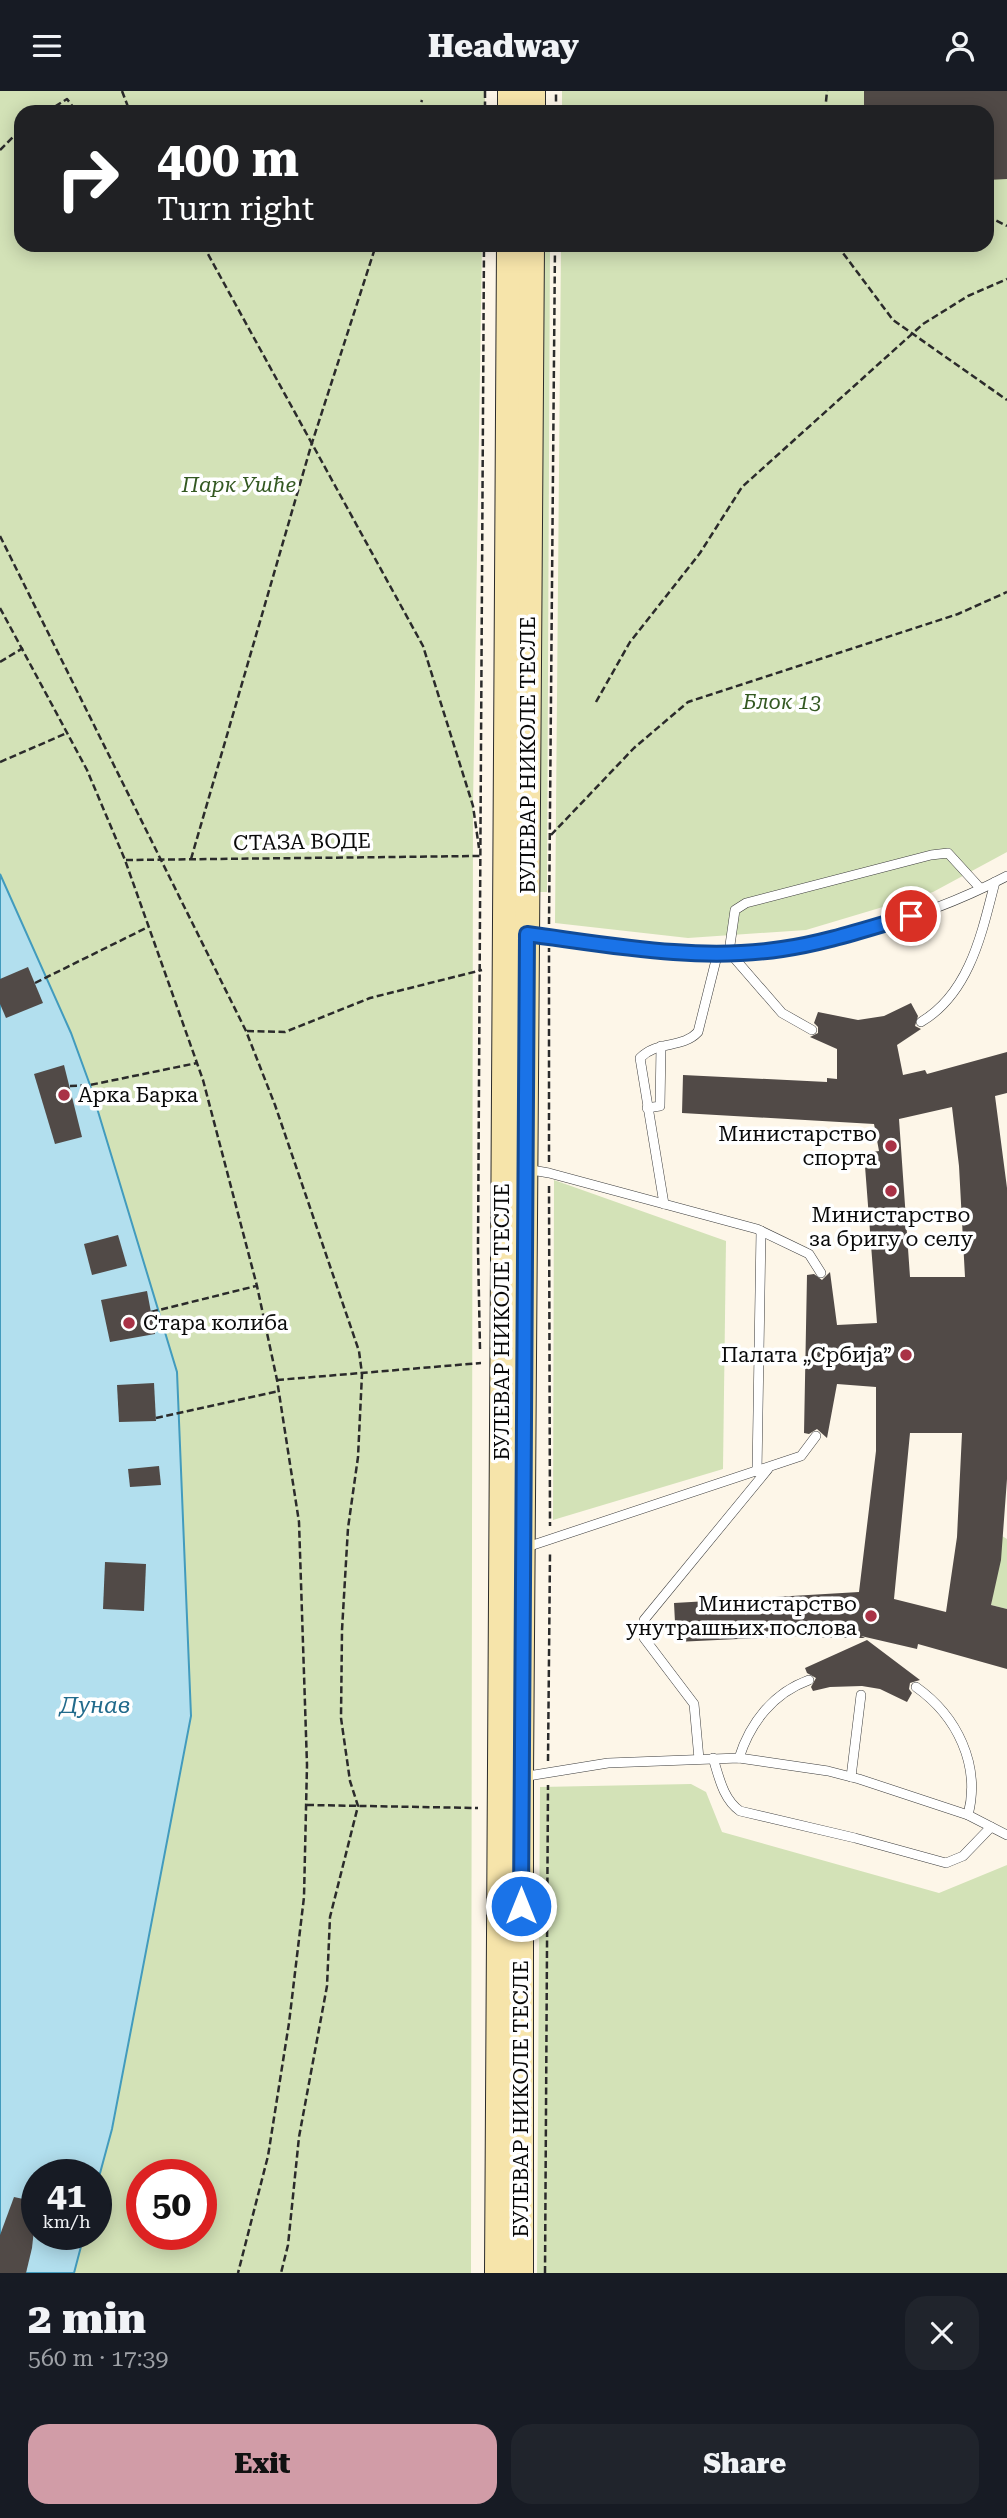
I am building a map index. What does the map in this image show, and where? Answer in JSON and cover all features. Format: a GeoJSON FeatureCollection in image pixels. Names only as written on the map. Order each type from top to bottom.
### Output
{"type":"FeatureCollection","features":[{"type":"Feature","properties":{"kind":"main road","name":"БУЛЕВАР НИКОЛЕ ТЕСЛЕ"},"geometry":{"type":"LineString","coordinates":[[509,252],[527,934]]}},
{"type":"Feature","properties":{"kind":"main road","name":"БУЛЕВАР НИКОЛЕ ТЕСЛЕ"},"geometry":{"type":"LineString","coordinates":[[521,2273],[510,2062],[510,1779],[512,1547],[526,1169],[532,252]]}},
{"type":"Feature","properties":{"kind":"main road","name":"БУЛЕВАР НИКОЛЕ ТЕСЛЕ"},"geometry":{"type":"LineString","coordinates":[[497,2273],[510,2062]]}},
{"type":"Feature","properties":{"kind":"lane"},"geometry":{"type":"LineString","coordinates":[[812,1030],[782,1013],[729,952],[735,910],[746,903],[931,855],[948,853],[980,888]]}},
{"type":"Feature","properties":{"kind":"lane"},"geometry":{"type":"LineString","coordinates":[[527,934],[604,944],[719,952],[781,949],[936,909],[1007,876]]}},
{"type":"Feature","properties":{"kind":"lane"},"geometry":{"type":"LineString","coordinates":[[921,1022],[953,995],[976,952],[995,882]]}},
{"type":"Feature","properties":{"kind":"lane"},"geometry":{"type":"LineString","coordinates":[[664,1204],[640,1058],[651,1048],[691,1040],[698,1032],[719,952]]}},
{"type":"Feature","properties":{"kind":"lane"},"geometry":{"type":"LineString","coordinates":[[647,1108],[660,1106],[661,1046]]}},
{"type":"Feature","properties":{"kind":"lane"},"geometry":{"type":"LineString","coordinates":[[526,1169],[761,1231],[809,1254],[821,1273]]}},
{"type":"Feature","properties":{"kind":"lane"},"geometry":{"type":"LineString","coordinates":[[757,1472],[761,1231]]}},
{"type":"Feature","properties":{"kind":"lane"},"geometry":{"type":"LineString","coordinates":[[512,1547],[550,1539],[768,1469],[801,1456],[816,1436]]}},
{"type":"Feature","properties":{"kind":"lane"},"geometry":{"type":"LineString","coordinates":[[699,1759],[694,1704],[644,1638],[644,1620],[768,1469]]}},
{"type":"Feature","properties":{"kind":"lane"},"geometry":{"type":"LineString","coordinates":[[739,1758],[747,1733],[764,1711],[782,1694],[809,1679]]}},
{"type":"Feature","properties":{"kind":"lane"},"geometry":{"type":"LineString","coordinates":[[916,1687],[932,1699],[948,1717],[966,1749],[972,1789],[968,1815]]}},
{"type":"Feature","properties":{"kind":"lane"},"geometry":{"type":"LineString","coordinates":[[851,1777],[861,1695]]}},
{"type":"Feature","properties":{"kind":"lane"},"geometry":{"type":"LineString","coordinates":[[713,1758],[727,1797],[740,1811],[855,1837],[946,1863],[962,1856],[991,1827]]}},
{"type":"Feature","properties":{"kind":"lane"},"geometry":{"type":"LineString","coordinates":[[510,1779],[608,1763],[739,1758],[851,1777],[968,1815],[1007,1835]]}},
{"type":"Feature","properties":{"kind":"path"},"geometry":{"type":"LineString","coordinates":[[57,105],[67,99],[72,105]]}},
{"type":"Feature","properties":{"kind":"path"},"geometry":{"type":"LineString","coordinates":[[420,105],[422,100]]}},
{"type":"Feature","properties":{"kind":"path"},"geometry":{"type":"LineString","coordinates":[[0,150],[14,136]]}},
{"type":"Feature","properties":{"kind":"path"},"geometry":{"type":"LineString","coordinates":[[207,252],[423,646],[473,806],[486,896]]}},
{"type":"Feature","properties":{"kind":"path"},"geometry":{"type":"LineString","coordinates":[[191,859],[312,446],[374,252]]}},
{"type":"Feature","properties":{"kind":"path"},"geometry":{"type":"LineString","coordinates":[[545,2273],[550,1539],[526,1169],[527,934],[550,836],[555,252]]}},
{"type":"Feature","properties":{"kind":"path"},"geometry":{"type":"LineString","coordinates":[[842,252],[893,320],[1007,400]]}},
{"type":"Feature","properties":{"kind":"path"},"geometry":{"type":"LineString","coordinates":[[596,702],[630,642],[700,552],[742,487],[912,334],[968,296],[1007,279]]}},
{"type":"Feature","properties":{"kind":"path"},"geometry":{"type":"LineString","coordinates":[[0,536],[246,1031],[275,1105],[359,1351],[362,1374],[358,1457],[348,1528],[342,1630],[341,1718],[350,1781],[358,1806],[330,1917],[327,1986],[299,2137],[288,2245],[281,2273]]}},
{"type":"Feature","properties":{"kind":"path"},"geometry":{"type":"LineString","coordinates":[[550,836],[634,748],[688,702],[958,614],[1007,591]]}},
{"type":"Feature","properties":{"kind":"path"},"geometry":{"type":"LineString","coordinates":[[0,608],[68,733],[125,860],[197,1063],[257,1286],[279,1391],[299,1522],[307,1805],[304,1897],[289,2024],[268,2156],[238,2273]]}},
{"type":"Feature","properties":{"kind":"path"},"geometry":{"type":"LineString","coordinates":[[0,662],[23,648]]}},
{"type":"Feature","properties":{"kind":"path"},"geometry":{"type":"LineString","coordinates":[[0,762],[68,733]]}},
{"type":"Feature","properties":{"kind":"path","name":"СТАЗА ВОДЕ"},"geometry":{"type":"LineString","coordinates":[[125,860],[480,856]]}},
{"type":"Feature","properties":{"kind":"path"},"geometry":{"type":"LineString","coordinates":[[35,983],[149,926]]}},
{"type":"Feature","properties":{"kind":"path"},"geometry":{"type":"LineString","coordinates":[[246,1031],[285,1032],[370,998],[482,970]]}},
{"type":"Feature","properties":{"kind":"path"},"geometry":{"type":"LineString","coordinates":[[70,1086],[90,1086],[197,1063]]}},
{"type":"Feature","properties":{"kind":"path"},"geometry":{"type":"LineString","coordinates":[[151,1312],[257,1286]]}},
{"type":"Feature","properties":{"kind":"path"},"geometry":{"type":"LineString","coordinates":[[277,1380],[481,1363]]}},
{"type":"Feature","properties":{"kind":"path"},"geometry":{"type":"LineString","coordinates":[[156,1419],[279,1391]]}},
{"type":"Feature","properties":{"kind":"path"},"geometry":{"type":"LineString","coordinates":[[307,1805],[486,1809]]}},
{"type":"Feature","properties":{"kind":"green space","name":"Парк Ушће"},"geometry":{"type":"Polygon","coordinates":[[[0,91],[485,91],[485,105],[14,105],[14,252],[482,252],[473,806],[471,2273],[74,2273],[80,2250],[112,2250],[112,2159],[104,2159],[112,2129],[191,1716],[177,1372],[90,1085],[71,1033],[0,874],[0,91]]]}},
{"type":"Feature","properties":{"kind":"green space","name":"Блок 13"},"geometry":{"type":"Polygon","coordinates":[[[562,91],[1007,91],[1007,852],[933,892],[806,930],[688,938],[555,923],[561,252],[994,252],[994,105],[562,105],[562,91]]]}},
{"type":"Feature","properties":{"kind":"green space"},"geometry":{"type":"Polygon","coordinates":[[[540,252],[550,252],[547,892],[538,892],[540,252]]]}},
{"type":"Feature","properties":{"kind":"green space"},"geometry":{"type":"Polygon","coordinates":[[[554,1180],[726,1241],[723,1469],[553,1520],[554,1180]]]}},
{"type":"Feature","properties":{"kind":"green space"},"geometry":{"type":"Polygon","coordinates":[[[1002,1536],[1007,1539],[1007,1609],[991,1605],[1002,1536]]]}},
{"type":"Feature","properties":{"kind":"green space"},"geometry":{"type":"Polygon","coordinates":[[[691,1784],[706,1792],[722,1832],[939,1893],[1007,1865],[1007,2273],[537,2273],[540,1787],[691,1784]]]}},
{"type":"Feature","properties":{"kind":"water","name":"Дунав"},"geometry":{"type":"Polygon","coordinates":[[[0,874],[71,1033],[90,1085],[177,1372],[191,1716],[112,2129],[104,2159],[21,2159],[21,2250],[80,2250],[74,2273],[0,2273],[0,874]]]}},
{"type":"Feature","properties":{"kind":"building"},"geometry":{"type":"Polygon","coordinates":[[[864,91],[1007,91],[1007,179],[994,180],[994,105],[864,105],[864,91]]]}},
{"type":"Feature","properties":{"kind":"building"},"geometry":{"type":"Polygon","coordinates":[[[28,967],[43,1003],[6,1018],[0,1004],[0,979],[28,967]]]}},
{"type":"Feature","properties":{"kind":"building","name":"Палата „Србија”"},"geometry":{"type":"Polygon","coordinates":[[[911,1003],[918,1016],[915,1026],[921,1029],[897,1045],[903,1075],[925,1070],[927,1074],[1007,1052],[1007,1093],[995,1096],[1007,1188],[1007,1479],[1001,1560],[991,1605],[1007,1609],[1007,1669],[918,1644],[917,1649],[861,1636],[865,1638],[819,1638],[820,1635],[676,1642],[674,1603],[859,1592],[876,1451],[876,1387],[837,1384],[827,1438],[817,1429],[809,1434],[804,1433],[807,1275],[814,1274],[822,1280],[830,1272],[837,1325],[877,1323],[864,1153],[879,1151],[874,1124],[682,1113],[683,1075],[827,1082],[827,1078],[837,1079],[837,1049],[810,1037],[818,1033],[818,1027],[814,1023],[818,1012],[858,1020],[884,1016],[911,1003]],[[952,1107],[899,1119],[910,1277],[965,1277],[959,1166],[952,1107]],[[910,1433],[894,1599],[946,1612],[957,1537],[962,1433],[910,1433]]]}},
{"type":"Feature","properties":{"kind":"building"},"geometry":{"type":"Polygon","coordinates":[[[64,1065],[82,1137],[55,1144],[34,1074],[64,1065]]]}},
{"type":"Feature","properties":{"kind":"building"},"geometry":{"type":"Polygon","coordinates":[[[118,1235],[127,1266],[92,1275],[84,1244],[118,1235]]]}},
{"type":"Feature","properties":{"kind":"building","name":"Стара колиба"},"geometry":{"type":"Polygon","coordinates":[[[147,1291],[155,1334],[110,1342],[101,1300],[147,1291]]]}},
{"type":"Feature","properties":{"kind":"building"},"geometry":{"type":"Polygon","coordinates":[[[154,1383],[156,1421],[119,1422],[117,1385],[154,1383]]]}},
{"type":"Feature","properties":{"kind":"building"},"geometry":{"type":"Polygon","coordinates":[[[159,1466],[161,1485],[130,1487],[128,1469],[159,1466]]]}},
{"type":"Feature","properties":{"kind":"building"},"geometry":{"type":"Polygon","coordinates":[[[105,1562],[146,1564],[144,1611],[103,1609],[105,1562]]]}},
{"type":"Feature","properties":{"kind":"building"},"geometry":{"type":"Polygon","coordinates":[[[867,1640],[920,1680],[910,1683],[909,1689],[912,1693],[907,1702],[880,1689],[862,1686],[830,1687],[813,1691],[811,1687],[816,1678],[807,1673],[805,1668],[867,1640]]]}},
{"type":"Feature","properties":{"kind":"building"},"geometry":{"type":"Polygon","coordinates":[[[14,2197],[21,2199],[21,2250],[32,2250],[26,2273],[0,2273],[0,2235],[14,2197]]]}},
{"type":"Feature","properties":{"kind":"place","name":"Арка Барка"},"geometry":{"type":"Point","coordinates":[64,1095]}},
{"type":"Feature","properties":{"kind":"place","name":"Министарство спорта"},"geometry":{"type":"Point","coordinates":[891,1146]}},
{"type":"Feature","properties":{"kind":"place","name":"Министарство за бригу о селу"},"geometry":{"type":"Point","coordinates":[891,1191]}},
{"type":"Feature","properties":{"kind":"place","name":"Стара колиба"},"geometry":{"type":"Point","coordinates":[129,1323]}},
{"type":"Feature","properties":{"kind":"place","name":"Палата „Србија”"},"geometry":{"type":"Point","coordinates":[906,1355]}},
{"type":"Feature","properties":{"kind":"place","name":"Министарство унутрашњих послова"},"geometry":{"type":"Point","coordinates":[871,1616]}},
{"type":"Feature","properties":{"kind":"route"},"geometry":{"type":"LineString","coordinates":[[521,1906],[527,934],[700,953],[781,949],[911,916]]}}]}
